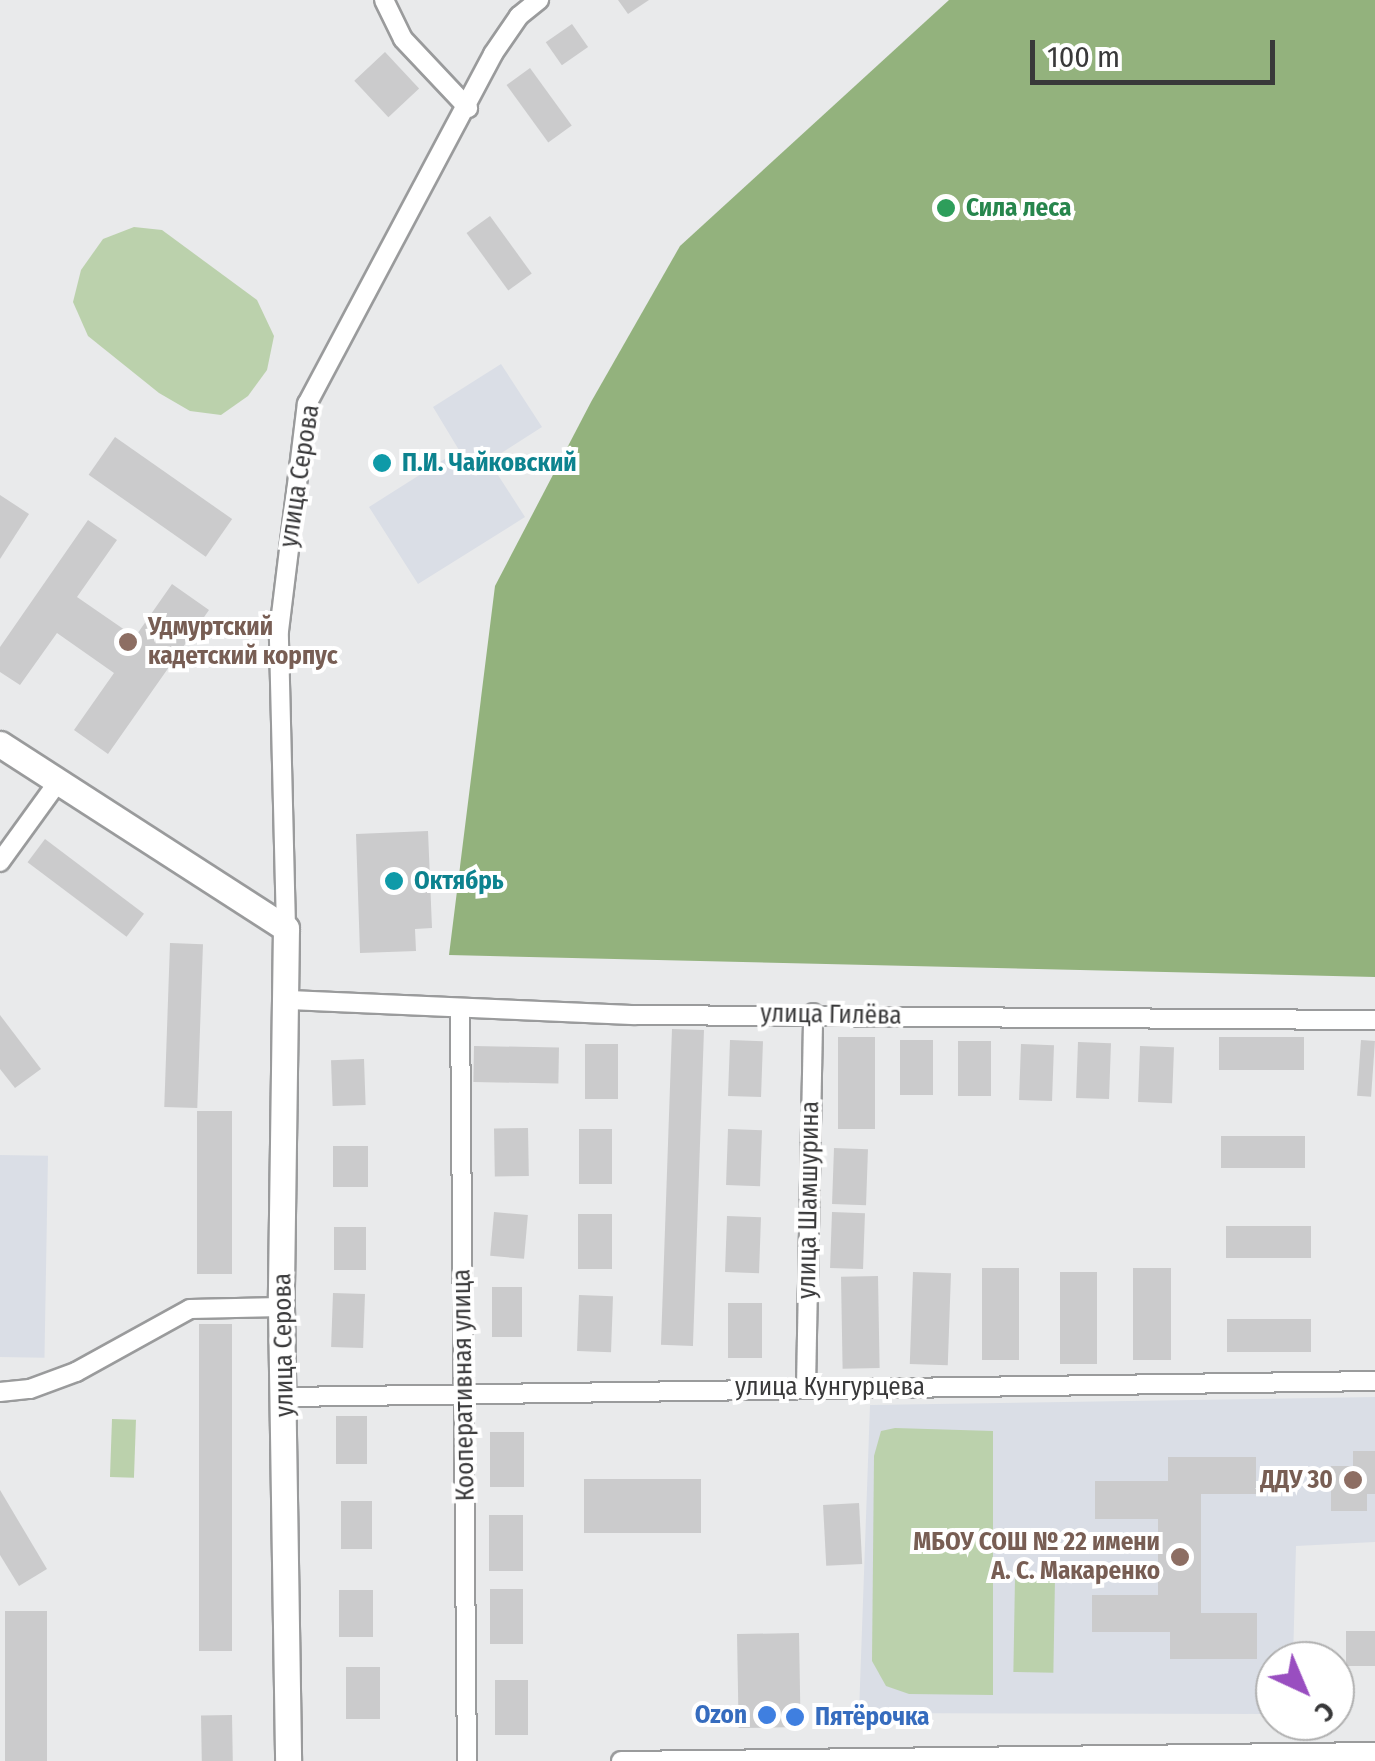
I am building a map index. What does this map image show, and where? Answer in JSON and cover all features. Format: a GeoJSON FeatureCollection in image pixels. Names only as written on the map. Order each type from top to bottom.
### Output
{"type":"FeatureCollection","features":[{"type":"Feature","properties":{"kind":"main road"},"geometry":{"type":"LineString","coordinates":[[0,744],[286,928]]}},
{"type":"Feature","properties":{"kind":"main road","name":"улица Серова"},"geometry":{"type":"LineString","coordinates":[[286,928],[281,1307],[288,1761]]}},
{"type":"Feature","properties":{"kind":"street"},"geometry":{"type":"LineString","coordinates":[[384,0],[404,39],[468,108]]}},
{"type":"Feature","properties":{"kind":"street"},"geometry":{"type":"LineString","coordinates":[[516,8],[539,0]]}},
{"type":"Feature","properties":{"kind":"street","name":"улица Серова"},"geometry":{"type":"LineString","coordinates":[[286,928],[278,631],[306,404],[468,108],[516,8]]}},
{"type":"Feature","properties":{"kind":"street"},"geometry":{"type":"LineString","coordinates":[[0,862],[58,782]]}},
{"type":"Feature","properties":{"kind":"street","name":"улица Гилёва"},"geometry":{"type":"LineString","coordinates":[[288,1000],[460,1010],[1375,1020]]}},
{"type":"Feature","properties":{"kind":"street","name":"Кооперативная улица"},"geometry":{"type":"LineString","coordinates":[[460,1010],[468,1761]]}},
{"type":"Feature","properties":{"kind":"street","name":"улица Шамшурина"},"geometry":{"type":"LineString","coordinates":[[806,1387],[813,1014]]}},
{"type":"Feature","properties":{"kind":"street"},"geometry":{"type":"LineString","coordinates":[[0,1392],[30,1389],[76,1372],[190,1309],[281,1307]]}},
{"type":"Feature","properties":{"kind":"street","name":"улица Кунгурцева"},"geometry":{"type":"LineString","coordinates":[[285,1397],[464,1391],[1375,1381]]}},
{"type":"Feature","properties":{"kind":"street"},"geometry":{"type":"LineString","coordinates":[[621,1761],[1375,1752]]}},
{"type":"Feature","properties":{"kind":"shaded area"},"geometry":{"type":"Polygon","coordinates":[[[501,364],[542,427],[489,461],[525,517],[418,584],[369,507],[459,450],[433,407],[501,364]]]}},
{"type":"Feature","properties":{"kind":"shaded area"},"geometry":{"type":"Polygon","coordinates":[[[0,1155],[48,1156],[44,1358],[0,1357],[0,1155]]]}},
{"type":"Feature","properties":{"kind":"shaded area"},"geometry":{"type":"Polygon","coordinates":[[[1375,1397],[1375,1542],[1296,1546],[1294,1641],[1255,1641],[1255,1714],[859,1713],[870,1405],[1375,1397]]]}},
{"type":"Feature","properties":{"kind":"green space"},"geometry":{"type":"Polygon","coordinates":[[[949,0],[1375,0],[1375,977],[449,955],[495,586],[591,402],[680,246],[949,0]]]}},
{"type":"Feature","properties":{"kind":"green space"},"geometry":{"type":"Polygon","coordinates":[[[134,227],[162,230],[257,300],[274,336],[267,370],[248,396],[221,415],[190,411],[159,393],[88,336],[73,302],[81,270],[103,239],[134,227]]]}},
{"type":"Feature","properties":{"kind":"green space"},"geometry":{"type":"Polygon","coordinates":[[[112,1419],[136,1420],[134,1478],[110,1477],[112,1419]]]}},
{"type":"Feature","properties":{"kind":"green space"},"geometry":{"type":"Polygon","coordinates":[[[881,1431],[993,1431],[993,1695],[909,1694],[886,1686],[872,1661],[874,1456],[881,1431]]]}},
{"type":"Feature","properties":{"kind":"green space"},"geometry":{"type":"Polygon","coordinates":[[[1015,1578],[1055,1579],[1053,1673],[1013,1672],[1015,1578]]]}},
{"type":"Feature","properties":{"kind":"building"},"geometry":{"type":"Polygon","coordinates":[[[618,0],[649,0],[628,14],[618,0]]]}},
{"type":"Feature","properties":{"kind":"building"},"geometry":{"type":"Polygon","coordinates":[[[572,24],[588,47],[562,65],[546,42],[572,24]]]}},
{"type":"Feature","properties":{"kind":"building"},"geometry":{"type":"Polygon","coordinates":[[[385,52],[419,89],[388,117],[354,81],[385,52]]]}},
{"type":"Feature","properties":{"kind":"building"},"geometry":{"type":"Polygon","coordinates":[[[530,68],[572,125],[548,142],[507,85],[530,68]]]}},
{"type":"Feature","properties":{"kind":"building"},"geometry":{"type":"Polygon","coordinates":[[[490,216],[532,273],[508,290],[467,233],[490,216]]]}},
{"type":"Feature","properties":{"kind":"building"},"geometry":{"type":"Polygon","coordinates":[[[115,437],[232,519],[206,557],[89,475],[115,437]]]}},
{"type":"Feature","properties":{"kind":"building"},"geometry":{"type":"Polygon","coordinates":[[[0,495],[29,514],[0,559],[0,495]]]}},
{"type":"Feature","properties":{"kind":"building","name":"Удмуртский кадетский корпус"},"geometry":{"type":"Polygon","coordinates":[[[88,520],[117,540],[77,597],[135,637],[172,584],[209,610],[108,754],[74,730],[114,673],[57,633],[20,685],[0,672],[0,647],[88,520]]]}},
{"type":"Feature","properties":{"kind":"building","name":"Октябрь"},"geometry":{"type":"Polygon","coordinates":[[[428,831],[432,928],[415,929],[416,951],[360,953],[356,834],[428,831]]]}},
{"type":"Feature","properties":{"kind":"building"},"geometry":{"type":"Polygon","coordinates":[[[45,839],[144,914],[127,937],[28,862],[45,839]]]}},
{"type":"Feature","properties":{"kind":"building"},"geometry":{"type":"Polygon","coordinates":[[[170,943],[203,944],[197,1108],[164,1107],[170,943]]]}},
{"type":"Feature","properties":{"kind":"building"},"geometry":{"type":"Polygon","coordinates":[[[0,1015],[41,1069],[15,1088],[0,1069],[0,1015]]]}},
{"type":"Feature","properties":{"kind":"building"},"geometry":{"type":"Polygon","coordinates":[[[672,1029],[704,1030],[693,1346],[661,1345],[672,1029]]]}},
{"type":"Feature","properties":{"kind":"building"},"geometry":{"type":"Polygon","coordinates":[[[838,1037],[875,1037],[875,1129],[838,1129],[838,1037]]]}},
{"type":"Feature","properties":{"kind":"building"},"geometry":{"type":"Polygon","coordinates":[[[1219,1037],[1304,1037],[1304,1070],[1219,1070],[1219,1037]]]}},
{"type":"Feature","properties":{"kind":"building"},"geometry":{"type":"Polygon","coordinates":[[[730,1040],[763,1041],[761,1097],[728,1096],[730,1040]]]}},
{"type":"Feature","properties":{"kind":"building"},"geometry":{"type":"Polygon","coordinates":[[[900,1040],[933,1040],[933,1095],[900,1095],[900,1040]]]}},
{"type":"Feature","properties":{"kind":"building"},"geometry":{"type":"Polygon","coordinates":[[[1361,1040],[1375,1041],[1371,1097],[1357,1096],[1361,1040]]]}},
{"type":"Feature","properties":{"kind":"building"},"geometry":{"type":"Polygon","coordinates":[[[958,1041],[991,1041],[991,1096],[958,1096],[958,1041]]]}},
{"type":"Feature","properties":{"kind":"building"},"geometry":{"type":"Polygon","coordinates":[[[1078,1042],[1111,1043],[1109,1099],[1076,1098],[1078,1042]]]}},
{"type":"Feature","properties":{"kind":"building"},"geometry":{"type":"Polygon","coordinates":[[[585,1044],[618,1044],[618,1099],[585,1099],[585,1044]]]}},
{"type":"Feature","properties":{"kind":"building"},"geometry":{"type":"Polygon","coordinates":[[[1021,1044],[1054,1045],[1052,1101],[1019,1100],[1021,1044]]]}},
{"type":"Feature","properties":{"kind":"building"},"geometry":{"type":"Polygon","coordinates":[[[474,1046],[559,1047],[558,1083],[473,1082],[474,1046]]]}},
{"type":"Feature","properties":{"kind":"building"},"geometry":{"type":"Polygon","coordinates":[[[1140,1046],[1174,1047],[1172,1103],[1138,1102],[1140,1046]]]}},
{"type":"Feature","properties":{"kind":"building"},"geometry":{"type":"Polygon","coordinates":[[[364,1059],[366,1105],[333,1106],[331,1060],[364,1059]]]}},
{"type":"Feature","properties":{"kind":"building"},"geometry":{"type":"Polygon","coordinates":[[[197,1111],[232,1111],[232,1274],[197,1274],[197,1111]]]}},
{"type":"Feature","properties":{"kind":"building"},"geometry":{"type":"Polygon","coordinates":[[[528,1128],[529,1176],[495,1177],[494,1129],[528,1128]]]}},
{"type":"Feature","properties":{"kind":"building"},"geometry":{"type":"Polygon","coordinates":[[[579,1129],[612,1129],[612,1184],[579,1184],[579,1129]]]}},
{"type":"Feature","properties":{"kind":"building"},"geometry":{"type":"Polygon","coordinates":[[[728,1129],[762,1130],[760,1186],[726,1185],[728,1129]]]}},
{"type":"Feature","properties":{"kind":"building"},"geometry":{"type":"Polygon","coordinates":[[[1221,1136],[1305,1136],[1305,1168],[1221,1168],[1221,1136]]]}},
{"type":"Feature","properties":{"kind":"building"},"geometry":{"type":"Polygon","coordinates":[[[333,1146],[368,1146],[368,1187],[333,1187],[333,1146]]]}},
{"type":"Feature","properties":{"kind":"building"},"geometry":{"type":"Polygon","coordinates":[[[834,1148],[868,1149],[866,1205],[832,1204],[834,1148]]]}},
{"type":"Feature","properties":{"kind":"building"},"geometry":{"type":"Polygon","coordinates":[[[494,1212],[528,1215],[524,1259],[490,1256],[494,1212]]]}},
{"type":"Feature","properties":{"kind":"building"},"geometry":{"type":"Polygon","coordinates":[[[832,1212],[865,1213],[863,1269],[830,1268],[832,1212]]]}},
{"type":"Feature","properties":{"kind":"building"},"geometry":{"type":"Polygon","coordinates":[[[578,1214],[612,1214],[612,1269],[578,1269],[578,1214]]]}},
{"type":"Feature","properties":{"kind":"building"},"geometry":{"type":"Polygon","coordinates":[[[727,1216],[761,1217],[759,1273],[725,1272],[727,1216]]]}},
{"type":"Feature","properties":{"kind":"building"},"geometry":{"type":"Polygon","coordinates":[[[1226,1226],[1311,1226],[1311,1258],[1226,1258],[1226,1226]]]}},
{"type":"Feature","properties":{"kind":"building"},"geometry":{"type":"Polygon","coordinates":[[[334,1227],[366,1227],[366,1270],[334,1270],[334,1227]]]}},
{"type":"Feature","properties":{"kind":"building"},"geometry":{"type":"Polygon","coordinates":[[[982,1268],[1019,1268],[1019,1360],[982,1360],[982,1268]]]}},
{"type":"Feature","properties":{"kind":"building"},"geometry":{"type":"Polygon","coordinates":[[[1133,1268],[1171,1268],[1171,1360],[1133,1360],[1133,1268]]]}},
{"type":"Feature","properties":{"kind":"building"},"geometry":{"type":"Polygon","coordinates":[[[913,1272],[951,1273],[948,1365],[910,1364],[913,1272]]]}},
{"type":"Feature","properties":{"kind":"building"},"geometry":{"type":"Polygon","coordinates":[[[1060,1272],[1097,1272],[1097,1364],[1060,1364],[1060,1272]]]}},
{"type":"Feature","properties":{"kind":"building"},"geometry":{"type":"Polygon","coordinates":[[[878,1276],[880,1368],[843,1369],[841,1277],[878,1276]]]}},
{"type":"Feature","properties":{"kind":"building"},"geometry":{"type":"Polygon","coordinates":[[[492,1287],[522,1287],[522,1337],[492,1337],[492,1287]]]}},
{"type":"Feature","properties":{"kind":"building"},"geometry":{"type":"Polygon","coordinates":[[[333,1293],[365,1294],[363,1348],[331,1347],[333,1293]]]}},
{"type":"Feature","properties":{"kind":"building"},"geometry":{"type":"Polygon","coordinates":[[[579,1295],[613,1296],[611,1352],[577,1351],[579,1295]]]}},
{"type":"Feature","properties":{"kind":"building"},"geometry":{"type":"Polygon","coordinates":[[[728,1303],[762,1303],[762,1358],[728,1358],[728,1303]]]}},
{"type":"Feature","properties":{"kind":"building"},"geometry":{"type":"Polygon","coordinates":[[[1227,1319],[1311,1319],[1311,1352],[1227,1352],[1227,1319]]]}},
{"type":"Feature","properties":{"kind":"building"},"geometry":{"type":"Polygon","coordinates":[[[199,1324],[232,1324],[232,1651],[199,1651],[199,1324]]]}},
{"type":"Feature","properties":{"kind":"building"},"geometry":{"type":"Polygon","coordinates":[[[336,1416],[367,1416],[367,1464],[336,1464],[336,1416]]]}},
{"type":"Feature","properties":{"kind":"building"},"geometry":{"type":"Polygon","coordinates":[[[490,1432],[524,1432],[524,1487],[490,1487],[490,1432]]]}},
{"type":"Feature","properties":{"kind":"building","name":"ДДУ 30"},"geometry":{"type":"Polygon","coordinates":[[[1353,1451],[1375,1451],[1375,1494],[1367,1494],[1367,1511],[1331,1511],[1331,1466],[1353,1466],[1353,1451]]]}},
{"type":"Feature","properties":{"kind":"building","name":"МБОУ СОШ № 22 имени А. С. Макаренко"},"geometry":{"type":"Polygon","coordinates":[[[1168,1457],[1256,1457],[1256,1494],[1201,1494],[1201,1613],[1257,1613],[1255,1659],[1170,1659],[1170,1632],[1092,1632],[1092,1595],[1158,1595],[1158,1519],[1095,1519],[1095,1481],[1168,1481],[1168,1457]]]}},
{"type":"Feature","properties":{"kind":"building"},"geometry":{"type":"Polygon","coordinates":[[[584,1479],[701,1479],[701,1533],[584,1533],[584,1479]]]}},
{"type":"Feature","properties":{"kind":"building"},"geometry":{"type":"Polygon","coordinates":[[[0,1490],[47,1569],[19,1586],[0,1555],[0,1490]]]}},
{"type":"Feature","properties":{"kind":"building"},"geometry":{"type":"Polygon","coordinates":[[[341,1501],[372,1501],[372,1549],[341,1549],[341,1501]]]}},
{"type":"Feature","properties":{"kind":"building"},"geometry":{"type":"Polygon","coordinates":[[[859,1503],[862,1564],[826,1566],[823,1505],[859,1503]]]}},
{"type":"Feature","properties":{"kind":"building"},"geometry":{"type":"Polygon","coordinates":[[[489,1515],[523,1515],[523,1571],[489,1571],[489,1515]]]}},
{"type":"Feature","properties":{"kind":"building"},"geometry":{"type":"Polygon","coordinates":[[[490,1589],[523,1589],[523,1644],[490,1644],[490,1589]]]}},
{"type":"Feature","properties":{"kind":"building"},"geometry":{"type":"Polygon","coordinates":[[[339,1590],[373,1590],[373,1637],[339,1637],[339,1590]]]}},
{"type":"Feature","properties":{"kind":"building"},"geometry":{"type":"Polygon","coordinates":[[[5,1611],[47,1611],[47,1761],[5,1761],[5,1611]]]}},
{"type":"Feature","properties":{"kind":"building"},"geometry":{"type":"Polygon","coordinates":[[[1346,1631],[1375,1631],[1375,1666],[1355,1666],[1355,1641],[1346,1641],[1346,1631]]]}},
{"type":"Feature","properties":{"kind":"building"},"geometry":{"type":"Polygon","coordinates":[[[799,1633],[801,1727],[739,1728],[737,1634],[799,1633]]]}},
{"type":"Feature","properties":{"kind":"building"},"geometry":{"type":"Polygon","coordinates":[[[346,1667],[380,1667],[380,1719],[346,1719],[346,1667]]]}},
{"type":"Feature","properties":{"kind":"building"},"geometry":{"type":"Polygon","coordinates":[[[495,1680],[528,1680],[528,1735],[495,1735],[495,1680]]]}},
{"type":"Feature","properties":{"kind":"building"},"geometry":{"type":"Polygon","coordinates":[[[232,1715],[233,1761],[202,1761],[201,1716],[232,1715]]]}},
{"type":"Feature","properties":{"kind":"place","name":"Сила леса"},"geometry":{"type":"Point","coordinates":[946,208]}},
{"type":"Feature","properties":{"kind":"place","name":"П.И. Чайковский"},"geometry":{"type":"Point","coordinates":[382,463]}},
{"type":"Feature","properties":{"kind":"place","name":"Удмуртский кадетский корпус"},"geometry":{"type":"Point","coordinates":[128,642]}},
{"type":"Feature","properties":{"kind":"place","name":"Октябрь"},"geometry":{"type":"Point","coordinates":[394,881]}},
{"type":"Feature","properties":{"kind":"place","name":"ДДУ 30"},"geometry":{"type":"Point","coordinates":[1353,1480]}},
{"type":"Feature","properties":{"kind":"place","name":"МБОУ СОШ № 22 имени А. С. Макаренко"},"geometry":{"type":"Point","coordinates":[1180,1557]}},
{"type":"Feature","properties":{"kind":"place","name":"Ozon"},"geometry":{"type":"Point","coordinates":[767,1715]}},
{"type":"Feature","properties":{"kind":"place","name":"Пятёрочка"},"geometry":{"type":"Point","coordinates":[795,1717]}}]}
